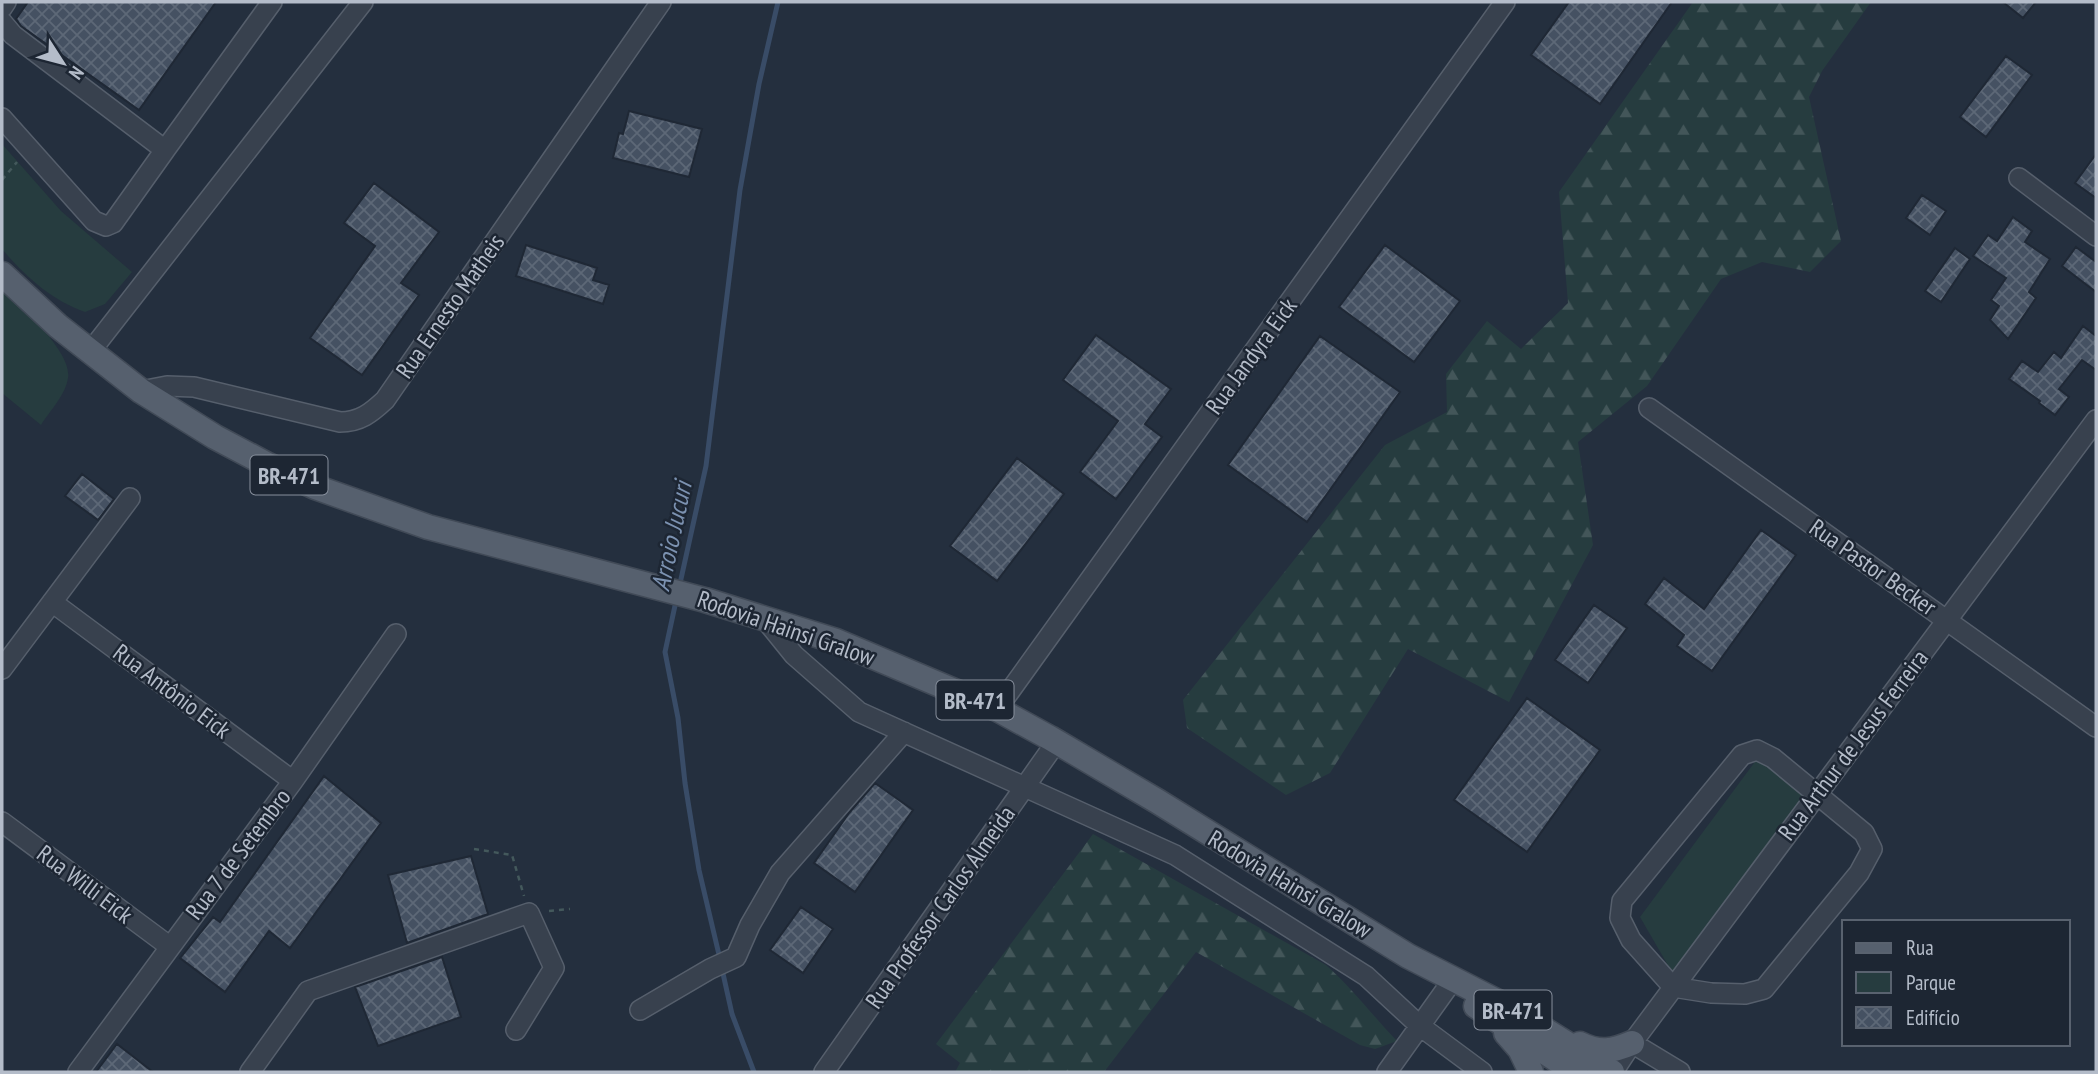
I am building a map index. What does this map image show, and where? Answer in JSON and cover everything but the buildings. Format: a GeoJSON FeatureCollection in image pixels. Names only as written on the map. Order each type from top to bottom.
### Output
{"type":"FeatureCollection","features":[{"type":"Feature","properties":{"kind":"main road","name":"Rodovia Hainsi Gralow"},"geometry":{"type":"LineString","coordinates":[[2,274],[90,352],[141,391],[215,437],[266,464],[316,487],[428,527],[705,600],[836,640],[997,709],[1057,741],[1408,956],[1525,1017],[1613,1072]]}},
{"type":"Feature","properties":{"kind":"main road","name":"Rodovia Hainsi Gralow"},"geometry":{"type":"LineString","coordinates":[[1408,956],[1455,992],[1575,1072]]}},
{"type":"Feature","properties":{"kind":"main road"},"geometry":{"type":"LineString","coordinates":[[1455,992],[1514,1042],[1531,1072]]}},
{"type":"Feature","properties":{"kind":"main road"},"geometry":{"type":"LineString","coordinates":[[1525,1017],[1598,1052],[1610,1051],[1632,1043]]}},
{"type":"Feature","properties":{"kind":"street"},"geometry":{"type":"LineString","coordinates":[[2,8],[6,2]]}},
{"type":"Feature","properties":{"kind":"street"},"geometry":{"type":"LineString","coordinates":[[2,118],[94,221],[106,226],[113,223],[272,2]]}},
{"type":"Feature","properties":{"kind":"street"},"geometry":{"type":"LineString","coordinates":[[90,352],[363,2]]}},
{"type":"Feature","properties":{"kind":"street","name":"Rua Ernesto Matheis"},"geometry":{"type":"LineString","coordinates":[[141,391],[167,386],[194,387],[340,422],[367,417],[385,400],[661,2]]}},
{"type":"Feature","properties":{"kind":"street","name":"Rua Jandyra Eick"},"geometry":{"type":"LineString","coordinates":[[997,709],[1505,2]]}},
{"type":"Feature","properties":{"kind":"street"},"geometry":{"type":"LineString","coordinates":[[2,22],[13,36],[165,150]]}},
{"type":"Feature","properties":{"kind":"street"},"geometry":{"type":"LineString","coordinates":[[2019,178],[2096,236]]}},
{"type":"Feature","properties":{"kind":"street","name":"Rua Pastor Becker"},"geometry":{"type":"LineString","coordinates":[[1648,408],[2096,727]]}},
{"type":"Feature","properties":{"kind":"street","name":"Rua Arthur de Jesus Ferreira"},"geometry":{"type":"LineString","coordinates":[[1613,1072],[2096,420]]}},
{"type":"Feature","properties":{"kind":"street"},"geometry":{"type":"LineString","coordinates":[[2,669],[130,498]]}},
{"type":"Feature","properties":{"kind":"street","name":"Rua Antônio Eick"},"geometry":{"type":"LineString","coordinates":[[52,602],[293,781]]}},
{"type":"Feature","properties":{"kind":"street"},"geometry":{"type":"LineString","coordinates":[[764,618],[794,655],[859,712],[1175,855],[1366,976],[1420,1026],[1482,1072]]}},
{"type":"Feature","properties":{"kind":"street","name":"Rua 7 de Setembro"},"geometry":{"type":"LineString","coordinates":[[78,1072],[293,781],[396,634]]}},
{"type":"Feature","properties":{"kind":"street"},"geometry":{"type":"LineString","coordinates":[[640,1010],[736,957],[750,925],[780,873],[904,732]]}},
{"type":"Feature","properties":{"kind":"street","name":"Rua Professor Carlos Almeida"},"geometry":{"type":"LineString","coordinates":[[824,1072],[1057,741]]}},
{"type":"Feature","properties":{"kind":"street"},"geometry":{"type":"LineString","coordinates":[[1757,750],[1773,758],[1864,833],[1872,849],[1859,873],[1764,989],[1745,994],[1673,988],[1630,940],[1620,918],[1622,901],[1742,755],[1757,750]]}},
{"type":"Feature","properties":{"kind":"street","name":"Rua Willi Eick"},"geometry":{"type":"LineString","coordinates":[[2,822],[169,946]]}},
{"type":"Feature","properties":{"kind":"street"},"geometry":{"type":"LineString","coordinates":[[250,1072],[308,991],[529,913],[554,968],[516,1030]]}},
{"type":"Feature","properties":{"kind":"street"},"geometry":{"type":"LineString","coordinates":[[1387,1072],[1420,1026],[1455,992]]}},
{"type":"Feature","properties":{"kind":"street"},"geometry":{"type":"LineString","coordinates":[[1632,1043],[1680,1072]]}},
{"type":"Feature","properties":{"kind":"path"},"geometry":{"type":"LineString","coordinates":[[2,180],[29,149]]}},
{"type":"Feature","properties":{"kind":"path"},"geometry":{"type":"LineString","coordinates":[[474,849],[512,855],[529,913]]}},
{"type":"Feature","properties":{"kind":"green space"},"geometry":{"type":"Polygon","coordinates":[[[1693,2],[1871,2],[1822,71],[1809,97],[1841,241],[1810,272],[1762,262],[1721,279],[1647,386],[1578,442],[1593,545],[1509,702],[1408,649],[1330,773],[1286,795],[1187,728],[1183,700],[1385,445],[1447,412],[1446,374],[1487,321],[1521,349],[1568,303],[1559,192],[1693,2]]]}},
{"type":"Feature","properties":{"kind":"green space"},"geometry":{"type":"Polygon","coordinates":[[[2,144],[61,211],[132,272],[105,304],[85,312],[61,301],[29,278],[2,249],[2,144]]]}},
{"type":"Feature","properties":{"kind":"green space"},"geometry":{"type":"Polygon","coordinates":[[[2,287],[54,343],[67,367],[68,378],[64,390],[41,425],[2,393],[2,287]]]}},
{"type":"Feature","properties":{"kind":"green space"},"geometry":{"type":"Polygon","coordinates":[[[1757,759],[1807,793],[1673,974],[1640,917],[1757,759]]]}},
{"type":"Feature","properties":{"kind":"green space"},"geometry":{"type":"Polygon","coordinates":[[[1093,834],[1326,965],[1397,1041],[1375,1049],[1360,1045],[1196,952],[1104,1072],[955,1072],[960,1063],[936,1044],[1093,834]]]}},
{"type":"Feature","properties":{"kind":"waterway","name":"Arroio Jucuri"},"geometry":{"type":"LineString","coordinates":[[679,588],[706,466],[740,190],[759,84],[778,2]]}},
{"type":"Feature","properties":{"kind":"waterway","name":"Arroio Jucuri"},"geometry":{"type":"LineString","coordinates":[[676,601],[665,652],[678,718],[699,870],[720,959]]}},
{"type":"Feature","properties":{"kind":"waterway","name":"Arroio Jucuri"},"geometry":{"type":"LineString","coordinates":[[722,969],[732,1014],[754,1072]]}}]}
